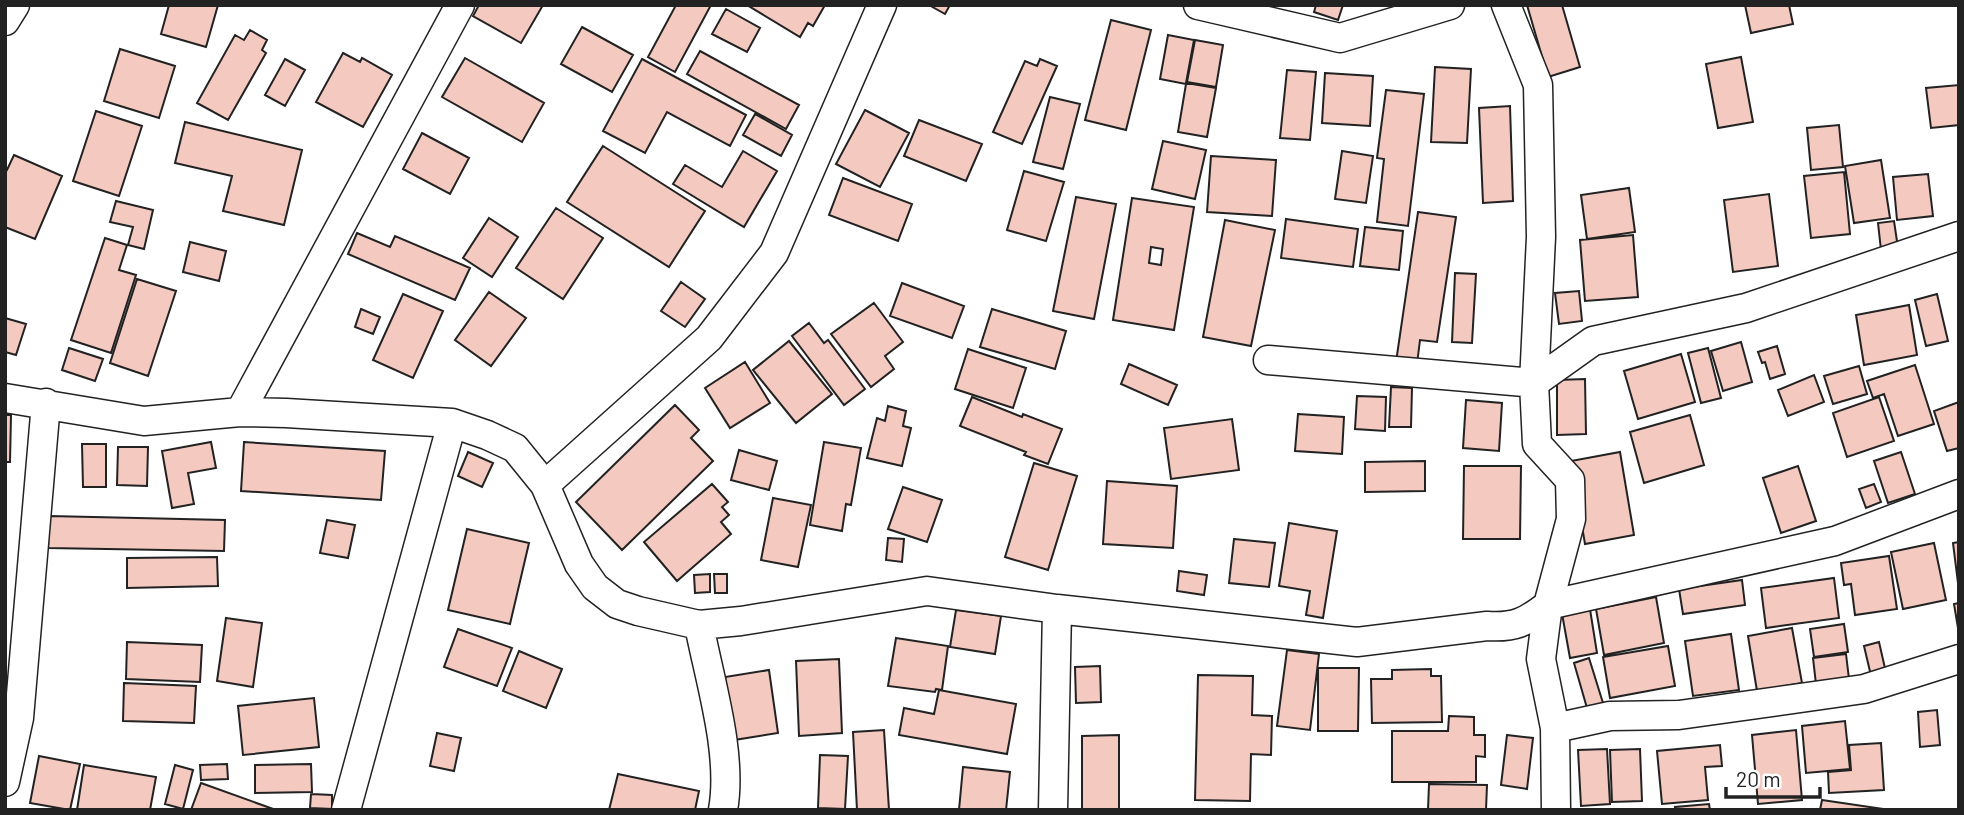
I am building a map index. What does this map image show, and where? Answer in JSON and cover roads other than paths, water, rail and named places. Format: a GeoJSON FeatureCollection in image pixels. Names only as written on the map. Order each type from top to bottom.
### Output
{"type":"FeatureCollection","features":[{"type":"Feature","properties":{"kind":"street"},"geometry":{"type":"LineString","coordinates":[[5,21],[15,5]]}},
{"type":"Feature","properties":{"kind":"street"},"geometry":{"type":"LineString","coordinates":[[240,412],[460,5]]}},
{"type":"Feature","properties":{"kind":"street"},"geometry":{"type":"LineString","coordinates":[[545,485],[709,338],[774,253],[882,5]]}},
{"type":"Feature","properties":{"kind":"street"},"geometry":{"type":"LineString","coordinates":[[1198,5],[1340,38],[1450,5]]}},
{"type":"Feature","properties":{"kind":"street"},"geometry":{"type":"LineString","coordinates":[[1506,5],[1538,85],[1541,237],[1534,383],[1537,444],[1570,480],[1571,519],[1548,604],[1541,659],[1555,728],[1556,810]]}},
{"type":"Feature","properties":{"kind":"street"},"geometry":{"type":"LineString","coordinates":[[1268,360],[1534,383],[1593,341],[1746,309],[1959,236]]}},
{"type":"Feature","properties":{"kind":"street"},"geometry":{"type":"LineString","coordinates":[[5,398],[144,421],[240,412],[452,423],[515,448],[545,485],[579,564],[595,587],[617,604],[699,625],[741,621],[927,591],[1357,642],[1487,626],[1507,628],[1528,620],[1548,604],[1835,541],[1959,494]]}},
{"type":"Feature","properties":{"kind":"street"},"geometry":{"type":"LineString","coordinates":[[5,782],[19,718],[13,696],[46,404]]}},
{"type":"Feature","properties":{"kind":"street"},"geometry":{"type":"LineString","coordinates":[[346,810],[452,423]]}},
{"type":"Feature","properties":{"kind":"street"},"geometry":{"type":"LineString","coordinates":[[1053,810],[1057,608]]}},
{"type":"Feature","properties":{"kind":"street"},"geometry":{"type":"LineString","coordinates":[[699,625],[727,765],[723,810]]}},
{"type":"Feature","properties":{"kind":"street"},"geometry":{"type":"LineString","coordinates":[[1555,728],[1609,716],[1679,715],[1864,689],[1959,659]]}}]}
